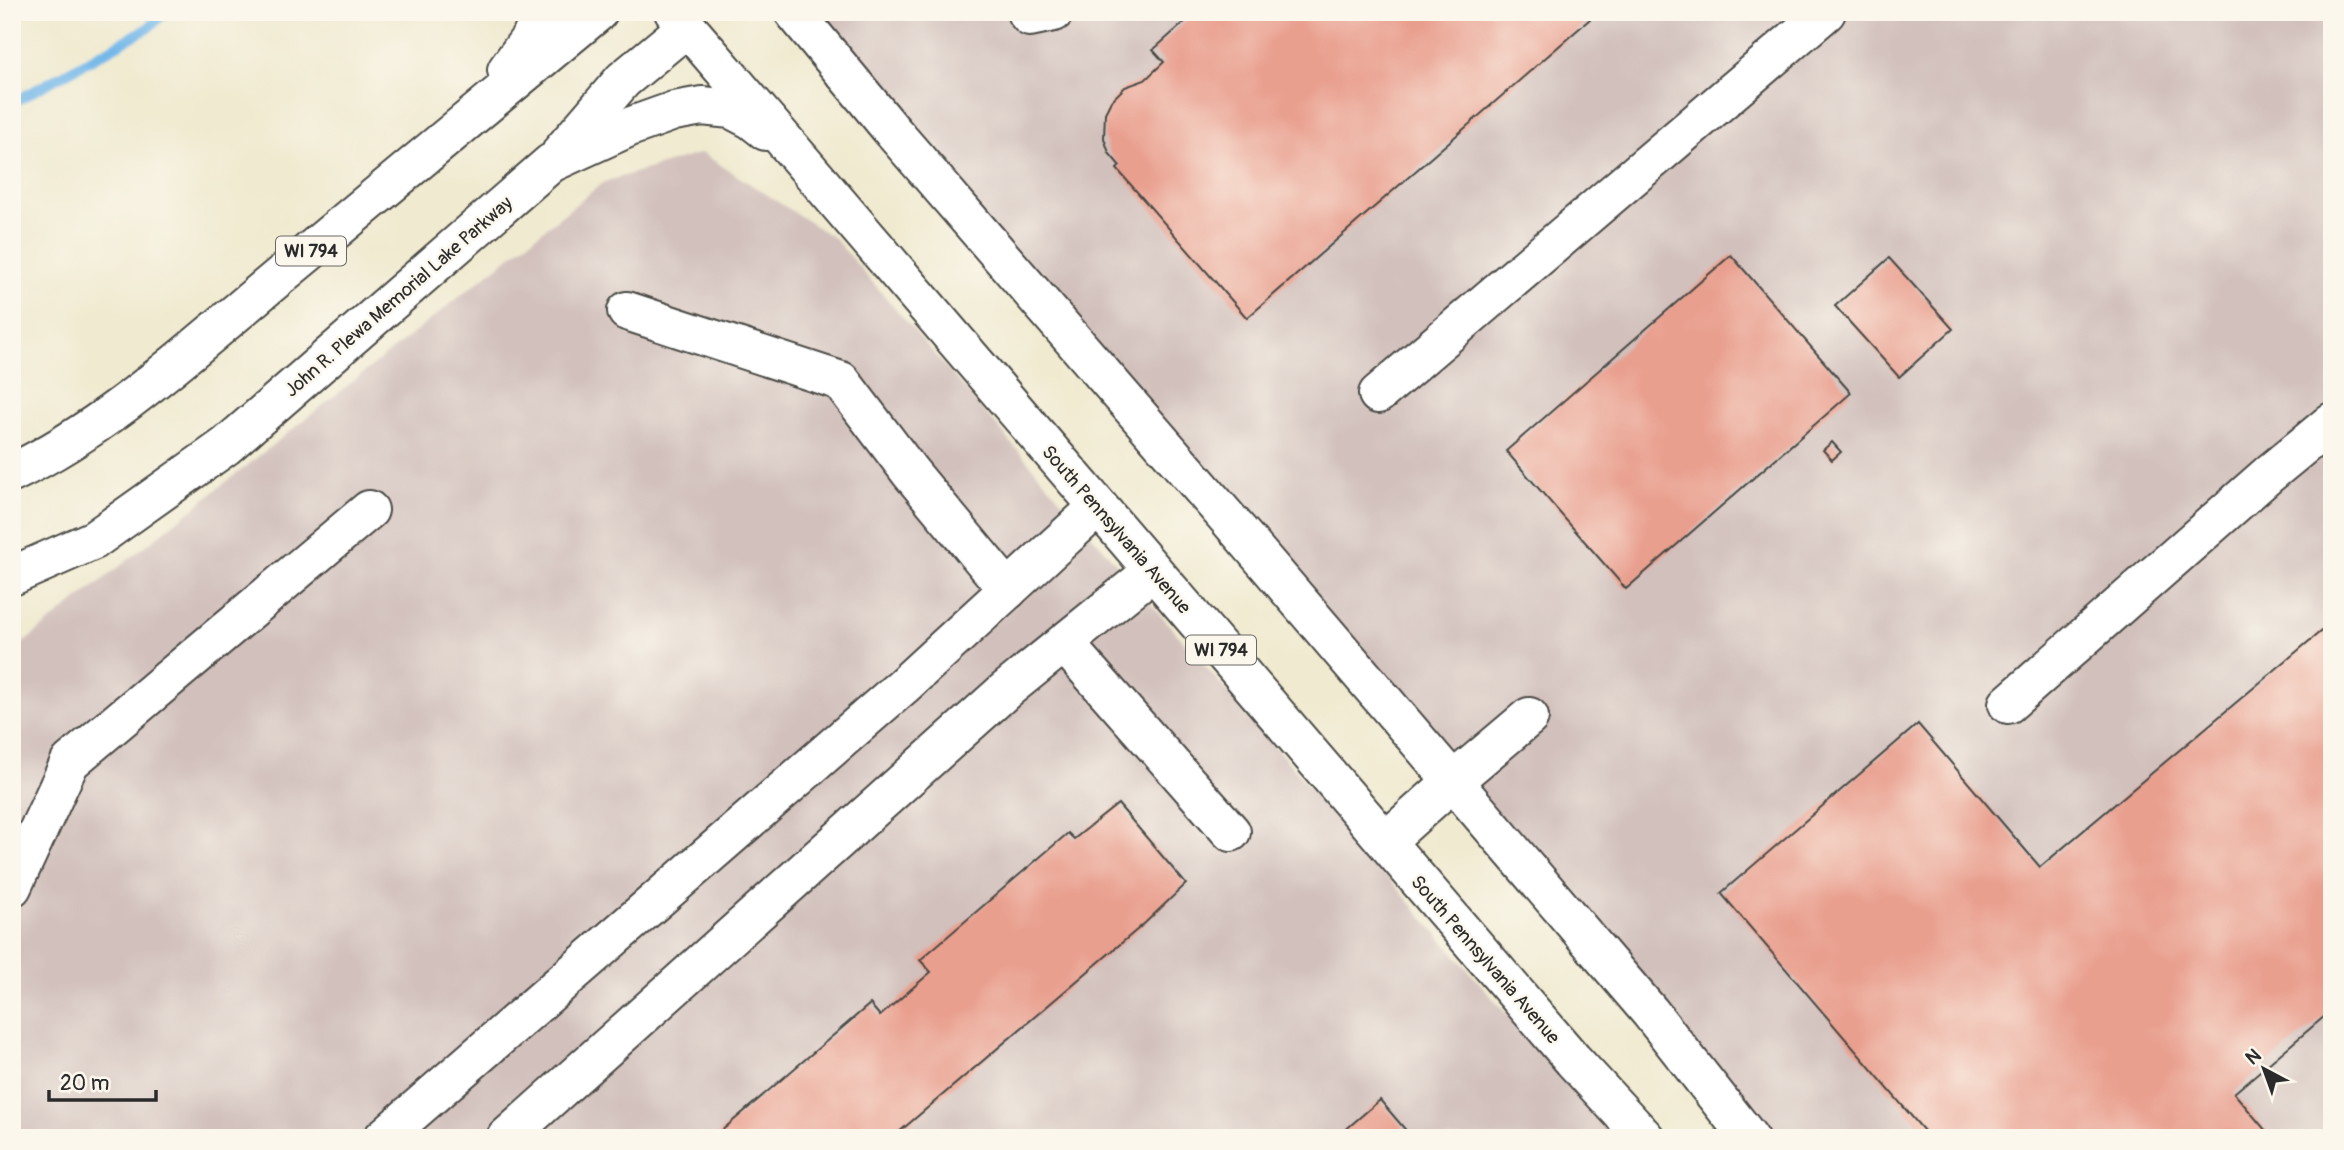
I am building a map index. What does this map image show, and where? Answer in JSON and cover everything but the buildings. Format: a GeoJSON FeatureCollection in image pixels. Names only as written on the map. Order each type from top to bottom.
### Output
{"type":"FeatureCollection","features":[{"type":"Feature","properties":{"kind":"main road"},"geometry":{"type":"LineString","coordinates":[[474,116],[536,30],[541,12]]}},
{"type":"Feature","properties":{"kind":"main road","name":"WI 794"},"geometry":{"type":"LineString","coordinates":[[12,473],[39,460],[101,421],[224,323],[598,12]]}},
{"type":"Feature","properties":{"kind":"main road"},"geometry":{"type":"LineString","coordinates":[[794,12],[894,133],[1240,532],[1650,1012],[1749,1138]]}},
{"type":"Feature","properties":{"kind":"main road"},"geometry":{"type":"LineString","coordinates":[[1026,12],[1030,17],[1054,12]]}},
{"type":"Feature","properties":{"kind":"main road"},"geometry":{"type":"LineString","coordinates":[[1378,394],[1826,12]]}},
{"type":"Feature","properties":{"kind":"main road"},"geometry":{"type":"LineString","coordinates":[[551,163],[623,80],[688,17]]}},
{"type":"Feature","properties":{"kind":"main road","name":"South Pennsylvania Avenue"},"geometry":{"type":"LineString","coordinates":[[688,17],[800,159],[1635,1134]]}},
{"type":"Feature","properties":{"kind":"main road","name":"John R. Plewa Memorial Lake Parkway"},"geometry":{"type":"LineString","coordinates":[[12,576],[94,540],[226,446],[551,163],[632,126],[674,111],[702,107],[731,109],[752,120],[800,159]]}},
{"type":"Feature","properties":{"kind":"main road"},"geometry":{"type":"LineString","coordinates":[[627,311],[841,381],[910,472],[1007,590]]}},
{"type":"Feature","properties":{"kind":"main road"},"geometry":{"type":"LineString","coordinates":[[2008,704],[2332,422]]}},
{"type":"Feature","properties":{"kind":"main road"},"geometry":{"type":"LineString","coordinates":[[383,1138],[893,695],[1098,507]]}},
{"type":"Feature","properties":{"kind":"main road"},"geometry":{"type":"LineString","coordinates":[[12,887],[71,762],[369,510]]}},
{"type":"Feature","properties":{"kind":"main road"},"geometry":{"type":"LineString","coordinates":[[506,1138],[995,699],[1153,571]]}},
{"type":"Feature","properties":{"kind":"main road"},"geometry":{"type":"LineString","coordinates":[[1064,643],[1231,832]]}},
{"type":"Feature","properties":{"kind":"main road"},"geometry":{"type":"LineString","coordinates":[[1386,841],[1529,717]]}},
{"type":"Feature","properties":{"kind":"shaded area"},"geometry":{"type":"Polygon","coordinates":[[[794,12],[2332,12],[2332,1138],[1749,1138],[794,12]]]}},
{"type":"Feature","properties":{"kind":"shaded area"},"geometry":{"type":"Polygon","coordinates":[[[702,153],[834,238],[1614,1138],[12,1138],[12,652],[604,182],[702,153]]]}},
{"type":"Feature","properties":{"kind":"waterway"},"geometry":{"type":"LineString","coordinates":[[12,103],[148,28],[166,12]]}}]}
